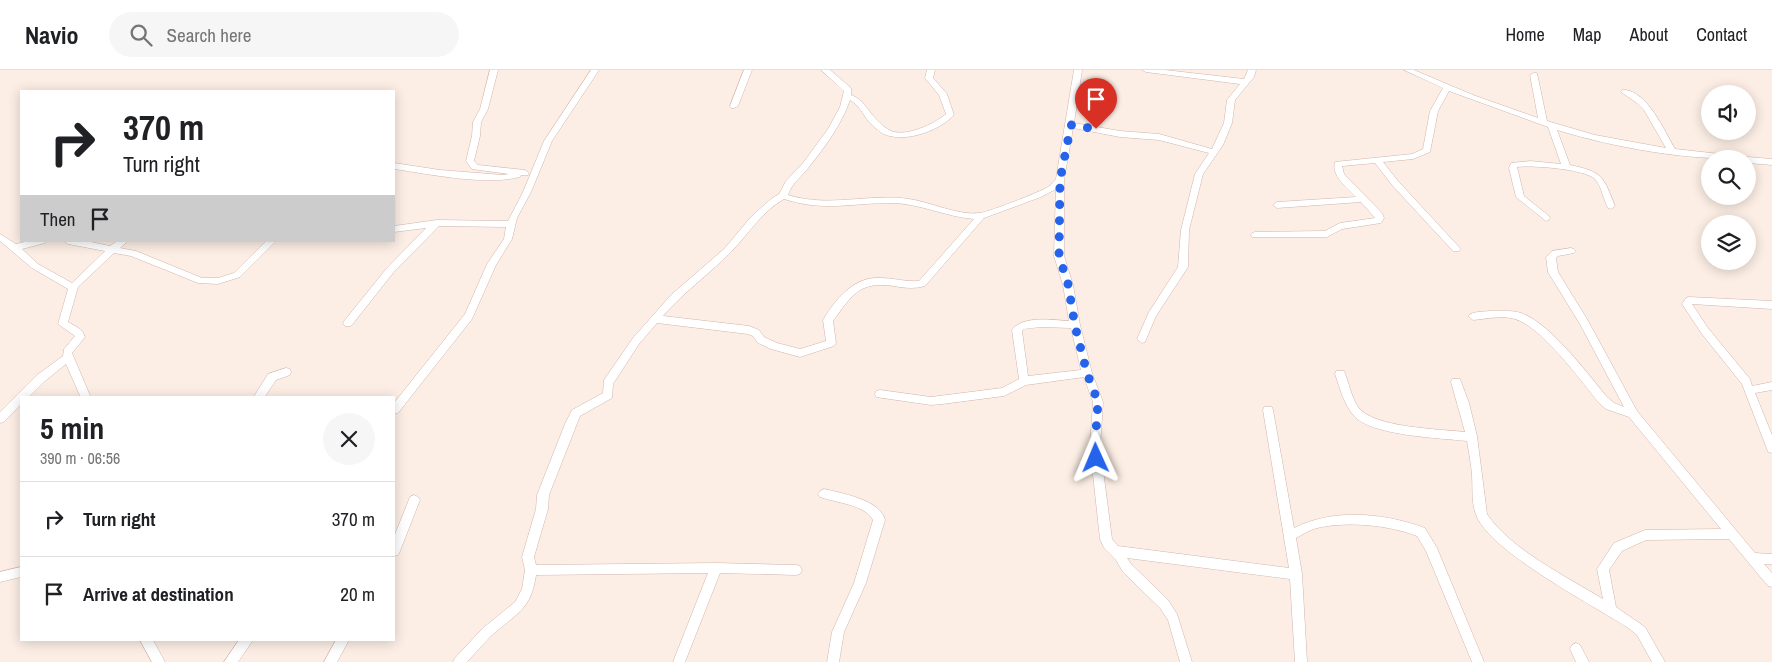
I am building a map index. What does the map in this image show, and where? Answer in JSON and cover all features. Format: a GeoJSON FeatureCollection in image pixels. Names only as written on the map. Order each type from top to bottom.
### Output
{"type":"FeatureCollection","features":[{"type":"Feature","properties":{"kind":"street"},"geometry":{"type":"LineString","coordinates":[[494,70],[484,109],[477,122],[470,161],[475,167],[524,173]]}},
{"type":"Feature","properties":{"kind":"street"},"geometry":{"type":"LineString","coordinates":[[395,409],[469,316],[492,264],[508,239],[511,224],[555,129],[595,70]]}},
{"type":"Feature","properties":{"kind":"street"},"geometry":{"type":"LineString","coordinates":[[734,106],[748,70]]}},
{"type":"Feature","properties":{"kind":"street"},"geometry":{"type":"LineString","coordinates":[[459,662],[487,632],[519,606],[528,590],[531,570],[528,557],[542,509],[543,495],[576,413],[608,395],[608,383],[636,340],[674,297],[727,252],[754,220],[774,201],[783,196],[788,184],[806,166],[840,114],[848,96],[848,90],[825,70]]}},
{"type":"Feature","properties":{"kind":"street"},"geometry":{"type":"LineString","coordinates":[[848,96],[863,104],[874,121],[889,134],[902,134],[919,130],[941,123],[950,115],[943,94],[929,78],[931,70]]}},
{"type":"Feature","properties":{"kind":"street"},"geometry":{"type":"LineString","coordinates":[[1078,70],[1071,105],[1071,125],[1060,180],[1059,256],[1068,284],[1075,326],[1087,373],[1098,402],[1095,446],[1106,539],[1127,568],[1164,604],[1173,618],[1186,662]]}},
{"type":"Feature","properties":{"kind":"street"},"geometry":{"type":"LineString","coordinates":[[1146,70],[1246,82]]}},
{"type":"Feature","properties":{"kind":"street"},"geometry":{"type":"LineString","coordinates":[[1142,339],[1152,315],[1183,267],[1185,230],[1198,174],[1215,152],[1228,123],[1231,100],[1246,82],[1252,70]]}},
{"type":"Feature","properties":{"kind":"street"},"geometry":{"type":"LineString","coordinates":[[1408,70],[1447,88],[1547,123],[1592,136],[1701,154]]}},
{"type":"Feature","properties":{"kind":"street"},"geometry":{"type":"LineString","coordinates":[[1534,75],[1540,113],[1547,123],[1567,168]]}},
{"type":"Feature","properties":{"kind":"street"},"geometry":{"type":"LineString","coordinates":[[1255,235],[1327,234],[1340,226],[1378,221],[1379,215],[1340,175],[1338,164],[1413,156],[1427,150],[1434,111],[1447,88]]}},
{"type":"Feature","properties":{"kind":"street"},"geometry":{"type":"LineString","coordinates":[[1625,92],[1642,102],[1671,150]]}},
{"type":"Feature","properties":{"kind":"street"},"geometry":{"type":"LineString","coordinates":[[1071,125],[1120,134],[1159,137],[1215,152]]}},
{"type":"Feature","properties":{"kind":"street"},"geometry":{"type":"LineString","coordinates":[[1377,160],[1401,192],[1443,233],[1456,249]]}},
{"type":"Feature","properties":{"kind":"street"},"geometry":{"type":"LineString","coordinates":[[1756,161],[1772,162]]}},
{"type":"Feature","properties":{"kind":"street"},"geometry":{"type":"LineString","coordinates":[[1546,218],[1520,197],[1513,168],[1514,165],[1523,164],[1567,168],[1594,173],[1598,177],[1611,206]]}},
{"type":"Feature","properties":{"kind":"street"},"geometry":{"type":"LineString","coordinates":[[395,166],[440,173],[503,178],[535,170]]}},
{"type":"Feature","properties":{"kind":"street"},"geometry":{"type":"LineString","coordinates":[[783,196],[802,202],[839,204],[891,200],[910,202],[963,215],[981,216],[1038,195],[1051,188],[1060,180]]}},
{"type":"Feature","properties":{"kind":"street"},"geometry":{"type":"LineString","coordinates":[[1277,205],[1363,199]]}},
{"type":"Feature","properties":{"kind":"street"},"geometry":{"type":"LineString","coordinates":[[655,319],[749,330],[756,332],[761,340],[774,346],[800,353],[831,343],[828,320],[847,294],[873,280],[914,286],[922,284],[981,216]]}},
{"type":"Feature","properties":{"kind":"street"},"geometry":{"type":"LineString","coordinates":[[395,229],[437,224],[511,224]]}},
{"type":"Feature","properties":{"kind":"street"},"geometry":{"type":"LineString","coordinates":[[348,323],[369,294],[413,246],[437,224]]}},
{"type":"Feature","properties":{"kind":"street"},"geometry":{"type":"LineString","coordinates":[[0,237],[34,266],[70,286],[74,286]]}},
{"type":"Feature","properties":{"kind":"street"},"geometry":{"type":"LineString","coordinates":[[15,248],[38,242]]}},
{"type":"Feature","properties":{"kind":"street"},"geometry":{"type":"LineString","coordinates":[[74,242],[133,253],[201,281],[218,281],[237,276],[271,242]]}},
{"type":"Feature","properties":{"kind":"street"},"geometry":{"type":"LineString","coordinates":[[85,396],[73,365],[67,358],[67,352],[80,338],[79,334],[63,324],[74,286],[112,248],[122,242]]}},
{"type":"Feature","properties":{"kind":"street"},"geometry":{"type":"LineString","coordinates":[[1571,251],[1555,252],[1552,257],[1553,272],[1588,330],[1633,414],[1772,582]]}},
{"type":"Feature","properties":{"kind":"street"},"geometry":{"type":"LineString","coordinates":[[1772,305],[1697,300],[1689,300],[1687,304],[1750,390],[1772,449]]}},
{"type":"Feature","properties":{"kind":"street"},"geometry":{"type":"LineString","coordinates":[[1473,316],[1510,315],[1523,318],[1560,351],[1603,400],[1610,406],[1633,414]]}},
{"type":"Feature","properties":{"kind":"street"},"geometry":{"type":"LineString","coordinates":[[1024,381],[1017,330],[1021,326],[1041,324],[1075,326]]}},
{"type":"Feature","properties":{"kind":"street"},"geometry":{"type":"LineString","coordinates":[[23,396],[47,373],[67,358]]}},
{"type":"Feature","properties":{"kind":"street"},"geometry":{"type":"LineString","coordinates":[[259,396],[272,378],[286,372]]}},
{"type":"Feature","properties":{"kind":"street"},"geometry":{"type":"LineString","coordinates":[[880,394],[931,401],[942,400],[1004,392],[1024,381],[1087,373]]}},
{"type":"Feature","properties":{"kind":"street"},"geometry":{"type":"LineString","coordinates":[[1340,374],[1349,398],[1356,412],[1362,418],[1389,427],[1470,437]]}},
{"type":"Feature","properties":{"kind":"street"},"geometry":{"type":"LineString","coordinates":[[1456,382],[1464,401],[1477,469],[1481,514],[1484,522],[1534,562],[1641,631],[1659,662]]}},
{"type":"Feature","properties":{"kind":"street"},"geometry":{"type":"LineString","coordinates":[[1750,390],[1772,386]]}},
{"type":"Feature","properties":{"kind":"street"},"geometry":{"type":"LineString","coordinates":[[0,418],[20,399]]}},
{"type":"Feature","properties":{"kind":"street"},"geometry":{"type":"LineString","coordinates":[[1268,410],[1296,574],[1301,662]]}},
{"type":"Feature","properties":{"kind":"street"},"geometry":{"type":"LineString","coordinates":[[824,494],[847,499],[872,510],[878,515],[879,520],[860,583],[838,632],[834,662]]}},
{"type":"Feature","properties":{"kind":"street"},"geometry":{"type":"LineString","coordinates":[[395,548],[414,500]]}},
{"type":"Feature","properties":{"kind":"street"},"geometry":{"type":"LineString","coordinates":[[1290,535],[1316,524],[1333,521],[1380,524],[1422,532],[1428,542],[1478,662]]}},
{"type":"Feature","properties":{"kind":"street"},"geometry":{"type":"LineString","coordinates":[[1611,610],[1603,569],[1618,548],[1645,535],[1733,534]]}},
{"type":"Feature","properties":{"kind":"street"},"geometry":{"type":"LineString","coordinates":[[1115,551],[1296,574]]}},
{"type":"Feature","properties":{"kind":"street"},"geometry":{"type":"LineString","coordinates":[[1754,558],[1772,559]]}},
{"type":"Feature","properties":{"kind":"street"},"geometry":{"type":"LineString","coordinates":[[531,570],[716,568],[796,570]]}},
{"type":"Feature","properties":{"kind":"street"},"geometry":{"type":"LineString","coordinates":[[679,662],[716,568]]}},
{"type":"Feature","properties":{"kind":"street"},"geometry":{"type":"LineString","coordinates":[[0,576],[20,572]]}},
{"type":"Feature","properties":{"kind":"street"},"geometry":{"type":"LineString","coordinates":[[147,641],[159,662]]}},
{"type":"Feature","properties":{"kind":"street"},"geometry":{"type":"LineString","coordinates":[[230,662],[246,641]]}},
{"type":"Feature","properties":{"kind":"street"},"geometry":{"type":"LineString","coordinates":[[330,662],[343,641]]}},
{"type":"Feature","properties":{"kind":"street"},"geometry":{"type":"LineString","coordinates":[[1576,649],[1582,662]]}},
{"type":"Feature","properties":{"kind":"route"},"geometry":{"type":"LineString","coordinates":[[1096,129],[1071,125],[1064,169],[1060,180],[1061,229],[1059,256],[1068,284],[1075,326],[1087,373],[1098,402],[1096,458]]}}]}
